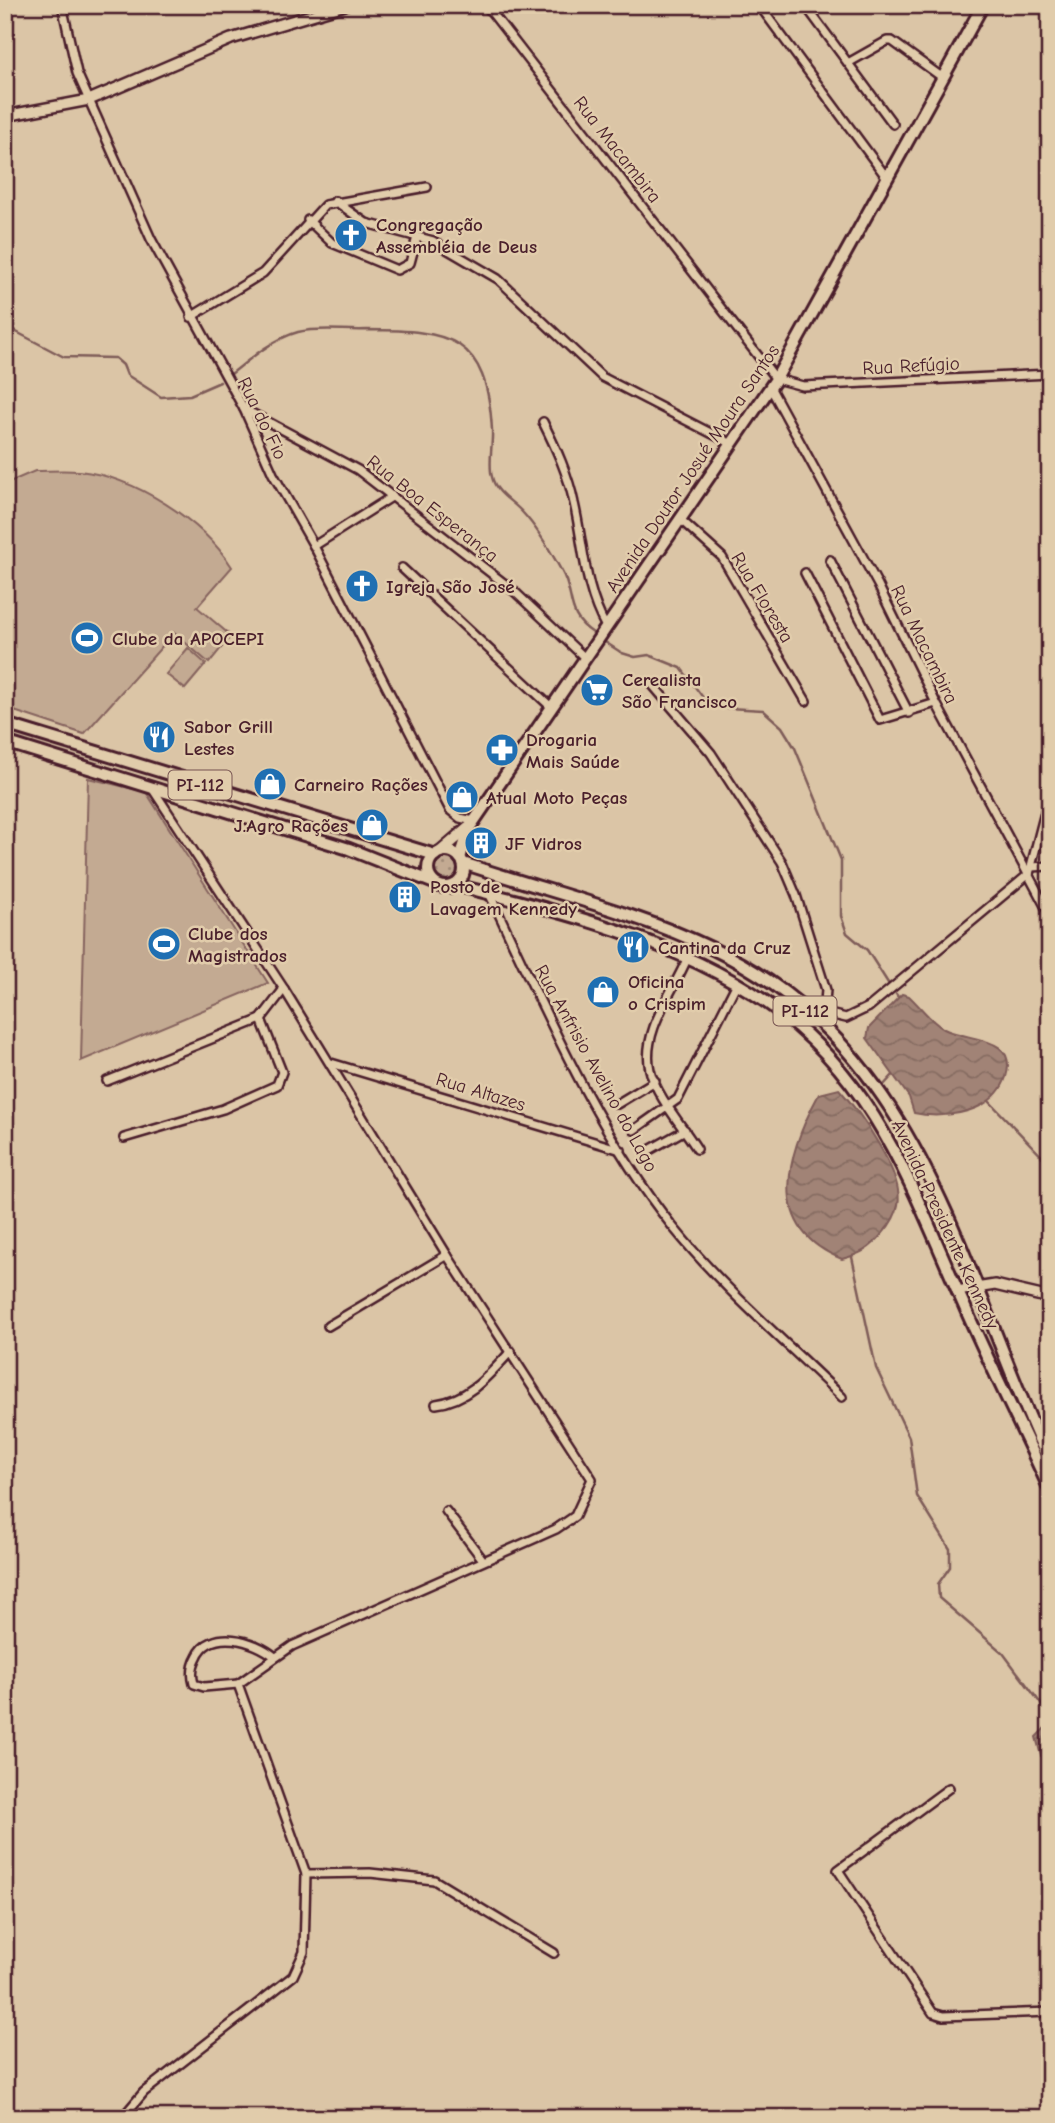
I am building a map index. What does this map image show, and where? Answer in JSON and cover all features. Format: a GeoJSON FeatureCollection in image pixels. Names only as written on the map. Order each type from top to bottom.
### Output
{"type":"FeatureCollection","features":[{"type":"Feature","properties":{"kind":"main road","name":"Avenida Doutor Josué Moura Santos"},"geometry":{"type":"LineString","coordinates":[[472,824],[773,383],[983,5]]}},
{"type":"Feature","properties":{"kind":"main road","name":"Avenida Presidente Kennedy"},"geometry":{"type":"LineString","coordinates":[[5,724],[438,854],[451,852],[461,860],[698,942],[776,986],[824,1019],[903,1124],[921,1156],[1050,1463]]}},
{"type":"Feature","properties":{"kind":"main road","name":"Avenida Presidente Kennedy"},"geometry":{"type":"LineString","coordinates":[[5,742],[379,859],[443,887],[455,885],[488,892],[627,936],[687,959],[737,983],[766,1002],[816,1043],[868,1104],[905,1169],[957,1291],[1050,1490]]}},
{"type":"Feature","properties":{"kind":"main road"},"geometry":{"type":"LineString","coordinates":[[203,804],[208,787]]}},
{"type":"Feature","properties":{"kind":"main road"},"geometry":{"type":"LineString","coordinates":[[432,882],[428,866],[472,824]]}},
{"type":"Feature","properties":{"kind":"main road"},"geometry":{"type":"LineString","coordinates":[[455,885],[463,876],[461,860],[472,824]]}},
{"type":"Feature","properties":{"kind":"street","name":"Rua do Fio"},"geometry":{"type":"LineString","coordinates":[[62,5],[72,57],[151,239],[243,409],[273,474],[314,546],[450,810],[472,824]]}},
{"type":"Feature","properties":{"kind":"street"},"geometry":{"type":"LineString","coordinates":[[5,116],[89,100],[231,38],[345,5]]}},
{"type":"Feature","properties":{"kind":"street","name":"Rua Macambira"},"geometry":{"type":"LineString","coordinates":[[486,5],[773,383],[936,703],[1030,870],[1050,915]]}},
{"type":"Feature","properties":{"kind":"street"},"geometry":{"type":"LineString","coordinates":[[759,5],[887,178]]}},
{"type":"Feature","properties":{"kind":"street"},"geometry":{"type":"LineString","coordinates":[[805,5],[893,124]]}},
{"type":"Feature","properties":{"kind":"street"},"geometry":{"type":"LineString","coordinates":[[848,63],[887,41],[892,41],[943,78]]}},
{"type":"Feature","properties":{"kind":"street"},"geometry":{"type":"LineString","coordinates":[[191,317],[263,272],[308,220],[325,205],[335,201],[427,187]]}},
{"type":"Feature","properties":{"kind":"street"},"geometry":{"type":"LineString","coordinates":[[335,201],[366,223],[433,241],[498,279],[550,331],[615,386],[667,408],[732,444]]}},
{"type":"Feature","properties":{"kind":"street"},"geometry":{"type":"LineString","coordinates":[[308,220],[332,243],[397,270],[410,263],[417,237]]}},
{"type":"Feature","properties":{"kind":"street","name":"Rua Refúgio"},"geometry":{"type":"LineString","coordinates":[[773,383],[803,386],[1050,374]]}},
{"type":"Feature","properties":{"kind":"street","name":"Rua Boa Esperança"},"geometry":{"type":"LineString","coordinates":[[243,409],[350,465],[393,496],[514,591],[585,658]]}},
{"type":"Feature","properties":{"kind":"street"},"geometry":{"type":"LineString","coordinates":[[543,422],[559,456],[571,492],[590,592],[607,627]]}},
{"type":"Feature","properties":{"kind":"street"},"geometry":{"type":"LineString","coordinates":[[314,546],[393,496]]}},
{"type":"Feature","properties":{"kind":"street","name":"Rua Floresta"},"geometry":{"type":"LineString","coordinates":[[681,520],[722,557],[806,701]]}},
{"type":"Feature","properties":{"kind":"street"},"geometry":{"type":"LineString","coordinates":[[830,560],[909,713]]}},
{"type":"Feature","properties":{"kind":"street"},"geometry":{"type":"LineString","coordinates":[[402,568],[550,706]]}},
{"type":"Feature","properties":{"kind":"street"},"geometry":{"type":"LineString","coordinates":[[805,573],[878,719],[884,722],[936,703]]}},
{"type":"Feature","properties":{"kind":"street"},"geometry":{"type":"LineString","coordinates":[[651,683],[711,753],[782,862],[796,894],[826,990],[824,1019],[846,1018],[869,1007],[1030,870],[1050,866]]}},
{"type":"Feature","properties":{"kind":"street"},"geometry":{"type":"LineString","coordinates":[[152,787],[284,989],[447,1255],[592,1479],[580,1508],[569,1521],[318,1633],[275,1657],[238,1684],[204,1687],[194,1684],[192,1672],[195,1660],[210,1640],[227,1639],[262,1647],[275,1657]]}},
{"type":"Feature","properties":{"kind":"street"},"geometry":{"type":"LineString","coordinates":[[1030,870],[1050,793]]}},
{"type":"Feature","properties":{"kind":"street","name":"Rua Anfrisio Avelino do Lago"},"geometry":{"type":"LineString","coordinates":[[488,892],[555,1031],[644,1186],[688,1245],[842,1397]]}},
{"type":"Feature","properties":{"kind":"street"},"geometry":{"type":"LineString","coordinates":[[687,959],[655,1024],[649,1064],[669,1107],[697,1149]]}},
{"type":"Feature","properties":{"kind":"street"},"geometry":{"type":"LineString","coordinates":[[634,1130],[669,1107],[681,1094],[737,983]]}},
{"type":"Feature","properties":{"kind":"street"},"geometry":{"type":"LineString","coordinates":[[107,1081],[261,1018],[284,989]]}},
{"type":"Feature","properties":{"kind":"street"},"geometry":{"type":"LineString","coordinates":[[124,1138],[223,1109],[277,1085],[282,1072],[261,1018]]}},
{"type":"Feature","properties":{"kind":"street","name":"Rua Altazes"},"geometry":{"type":"LineString","coordinates":[[331,1063],[622,1150]]}},
{"type":"Feature","properties":{"kind":"street"},"geometry":{"type":"LineString","coordinates":[[617,1104],[655,1081]]}},
{"type":"Feature","properties":{"kind":"street"},"geometry":{"type":"LineString","coordinates":[[646,1152],[685,1130]]}},
{"type":"Feature","properties":{"kind":"street"},"geometry":{"type":"LineString","coordinates":[[328,1326],[447,1255]]}},
{"type":"Feature","properties":{"kind":"street"},"geometry":{"type":"LineString","coordinates":[[957,1291],[995,1285],[1050,1298]]}},
{"type":"Feature","properties":{"kind":"street"},"geometry":{"type":"LineString","coordinates":[[436,1404],[459,1399],[471,1391],[511,1351]]}},
{"type":"Feature","properties":{"kind":"street"},"geometry":{"type":"LineString","coordinates":[[446,1511],[483,1560]]}},
{"type":"Feature","properties":{"kind":"street"},"geometry":{"type":"LineString","coordinates":[[122,2118],[144,2092],[298,1969],[304,1952],[306,1874],[238,1684]]}},
{"type":"Feature","properties":{"kind":"street"},"geometry":{"type":"LineString","coordinates":[[949,1788],[838,1870],[933,2013],[943,2016],[1050,2012]]}},
{"type":"Feature","properties":{"kind":"street"},"geometry":{"type":"LineString","coordinates":[[306,1874],[370,1873],[434,1880],[554,1953]]}},
{"type":"Feature","properties":{"kind":"shaded area","name":"Clube da APOCEPI"},"geometry":{"type":"Polygon","coordinates":[[[35,471],[79,471],[100,475],[144,492],[165,504],[203,533],[232,567],[197,607],[231,636],[209,663],[174,633],[84,734],[5,708],[5,484],[35,471]]]}},
{"type":"Feature","properties":{"kind":"shaded area"},"geometry":{"type":"Polygon","coordinates":[[[188,648],[206,664],[185,689],[166,674],[188,648]]]}},
{"type":"Feature","properties":{"kind":"shaded area","name":"Clube dos Magistrados"},"geometry":{"type":"Polygon","coordinates":[[[88,778],[146,792],[268,983],[81,1061],[88,778]]]}},
{"type":"Feature","properties":{"kind":"shaded area"},"geometry":{"type":"Polygon","coordinates":[[[446,856],[455,860],[459,869],[455,878],[446,882],[437,878],[433,869],[437,860],[446,856]]]}},
{"type":"Feature","properties":{"kind":"water"},"geometry":{"type":"Polygon","coordinates":[[[902,994],[909,996],[944,1029],[988,1042],[1005,1053],[1008,1063],[1006,1077],[1000,1090],[990,1100],[975,1108],[949,1115],[914,1113],[909,1097],[867,1038],[869,1028],[902,994]]]}},
{"type":"Feature","properties":{"kind":"water"},"geometry":{"type":"Polygon","coordinates":[[[839,1089],[879,1144],[895,1177],[898,1192],[896,1213],[883,1233],[865,1250],[842,1259],[817,1245],[801,1228],[792,1208],[789,1186],[798,1139],[819,1094],[839,1089]]]}},
{"type":"Feature","properties":{"kind":"water"},"geometry":{"type":"Polygon","coordinates":[[[1050,1723],[1050,1762],[1041,1756],[1036,1737],[1050,1723]]]}},
{"type":"Feature","properties":{"kind":"waterway"},"geometry":{"type":"LineString","coordinates":[[5,326],[64,357],[115,358],[123,365],[127,375],[161,397],[190,395],[220,382]]}},
{"type":"Feature","properties":{"kind":"waterway"},"geometry":{"type":"LineString","coordinates":[[231,374],[271,344],[298,332],[323,329],[421,332],[459,345],[472,357],[482,375],[489,399],[492,430],[490,466],[494,483],[544,540],[565,579],[578,619],[593,633]]}},
{"type":"Feature","properties":{"kind":"waterway"},"geometry":{"type":"LineString","coordinates":[[605,642],[622,653],[635,657],[649,655],[681,668],[710,707],[763,710],[782,727],[795,748],[841,860],[841,916],[847,933],[867,950],[888,983]]}},
{"type":"Feature","properties":{"kind":"waterway"},"geometry":{"type":"LineString","coordinates":[[883,1086],[893,1075]]}},
{"type":"Feature","properties":{"kind":"waterway"},"geometry":{"type":"LineString","coordinates":[[989,1101],[1050,1165]]}},
{"type":"Feature","properties":{"kind":"waterway"},"geometry":{"type":"LineString","coordinates":[[852,1257],[876,1368],[909,1437],[917,1496],[950,1549],[950,1567],[938,1584],[939,1598],[1003,1653],[1050,1716]]}},
{"type":"Feature","properties":{"kind":"place","name":"Congregação Assembléia de Deus"},"geometry":{"type":"Point","coordinates":[351,235]}},
{"type":"Feature","properties":{"kind":"place","name":"Igreja São José"},"geometry":{"type":"Point","coordinates":[362,586]}},
{"type":"Feature","properties":{"kind":"place","name":"Clube da APOCEPI"},"geometry":{"type":"Point","coordinates":[87,638]}},
{"type":"Feature","properties":{"kind":"place","name":"Cerealista São Francisco"},"geometry":{"type":"Point","coordinates":[597,690]}},
{"type":"Feature","properties":{"kind":"place","name":"Sabor Grill Lestes"},"geometry":{"type":"Point","coordinates":[159,737]}},
{"type":"Feature","properties":{"kind":"place","name":"Drogaria Mais Saúde"},"geometry":{"type":"Point","coordinates":[502,750]}},
{"type":"Feature","properties":{"kind":"place","name":"Carneiro Rações"},"geometry":{"type":"Point","coordinates":[270,784]}},
{"type":"Feature","properties":{"kind":"place","name":"Atual Moto Peças"},"geometry":{"type":"Point","coordinates":[462,797]}},
{"type":"Feature","properties":{"kind":"place","name":"J.Agro Rações"},"geometry":{"type":"Point","coordinates":[372,825]}},
{"type":"Feature","properties":{"kind":"place","name":"JF Vidros"},"geometry":{"type":"Point","coordinates":[481,843]}},
{"type":"Feature","properties":{"kind":"place","name":"Posto de Lavagem Kennedy"},"geometry":{"type":"Point","coordinates":[405,897]}},
{"type":"Feature","properties":{"kind":"place","name":"Clube dos Magistrados"},"geometry":{"type":"Point","coordinates":[164,944]}},
{"type":"Feature","properties":{"kind":"place","name":"Cantina da Cruz"},"geometry":{"type":"Point","coordinates":[633,947]}},
{"type":"Feature","properties":{"kind":"place","name":"Oficina o Crispim"},"geometry":{"type":"Point","coordinates":[603,992]}}]}
